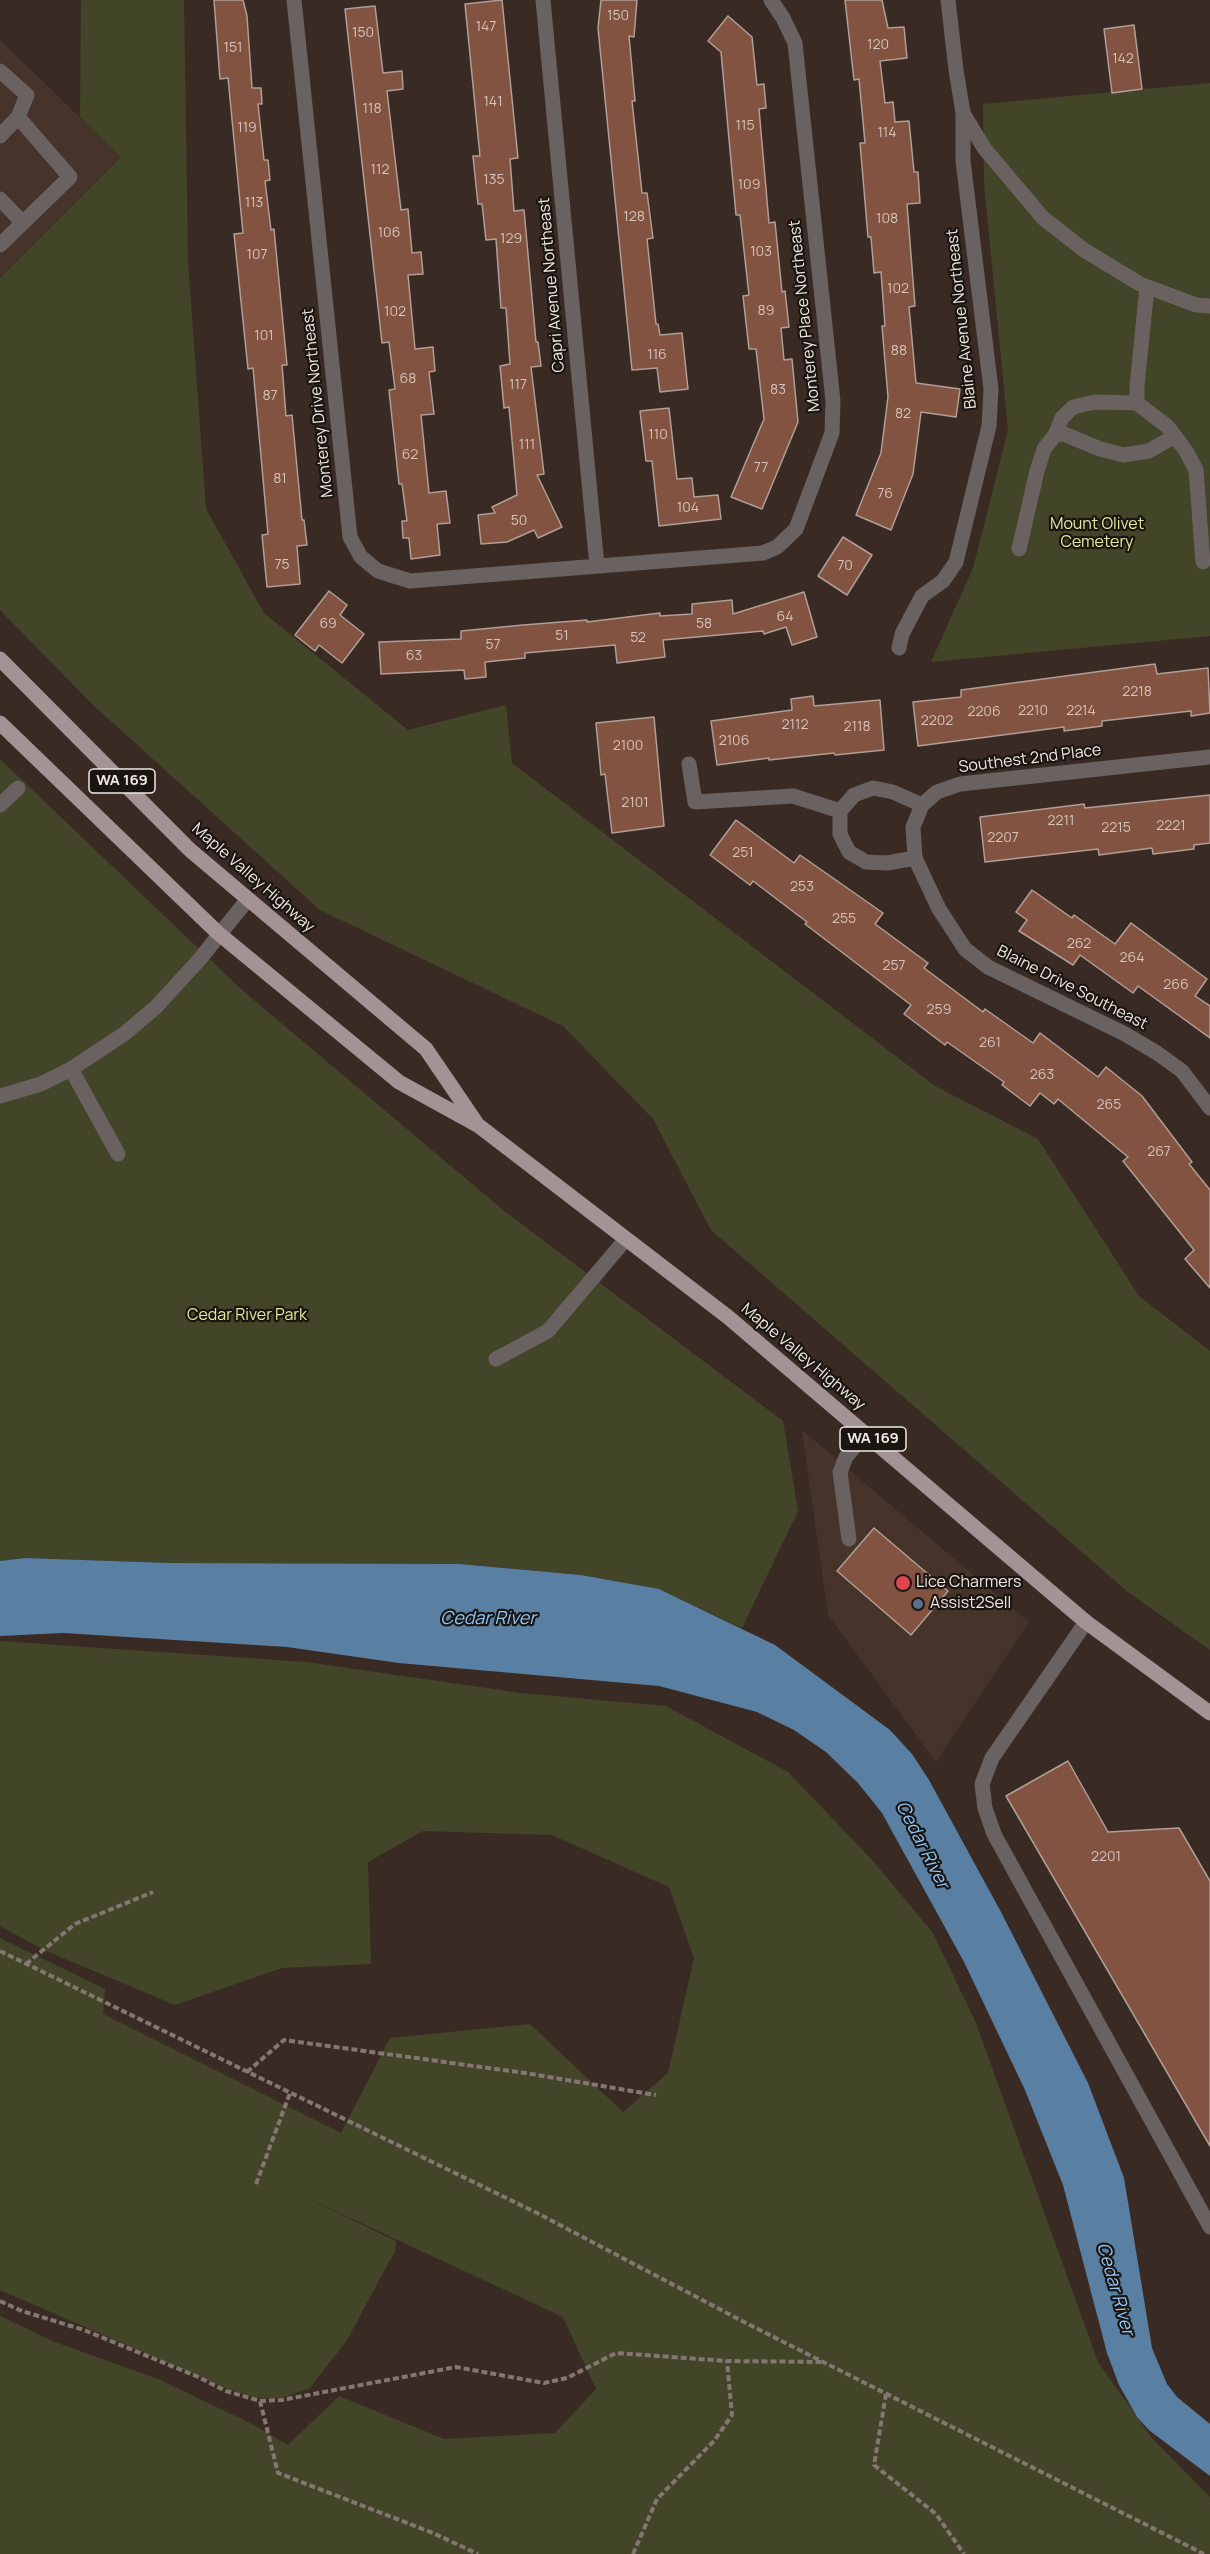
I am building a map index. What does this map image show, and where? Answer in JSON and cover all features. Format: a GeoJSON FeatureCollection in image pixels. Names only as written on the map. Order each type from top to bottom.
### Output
{"type":"FeatureCollection","features":[{"type":"Feature","properties":{"kind":"main road","name":"Maple Valley Highway"},"geometry":{"type":"LineString","coordinates":[[0,659],[189,850],[426,1049],[479,1126]]}},
{"type":"Feature","properties":{"kind":"main road","name":"Maple Valley Highway"},"geometry":{"type":"LineString","coordinates":[[0,723],[219,933],[399,1082],[479,1126],[728,1317],[1086,1622],[1210,1713]]}},
{"type":"Feature","properties":{"kind":"street","name":"Monterey Drive Northeast"},"geometry":{"type":"LineString","coordinates":[[294,0],[350,537],[361,557],[378,571],[410,581],[597,566]]}},
{"type":"Feature","properties":{"kind":"street","name":"Capri Avenue Northeast"},"geometry":{"type":"LineString","coordinates":[[543,0],[597,566]]}},
{"type":"Feature","properties":{"kind":"street","name":"Monterey Place Northeast"},"geometry":{"type":"LineString","coordinates":[[597,566],[763,554],[777,547],[796,529],[832,433],[833,401],[795,44],[783,18],[771,0]]}},
{"type":"Feature","properties":{"kind":"street","name":"Blaine Avenue Northeast"},"geometry":{"type":"LineString","coordinates":[[899,648],[902,634],[922,596],[943,581],[956,562],[989,426],[991,389],[963,161],[963,113],[948,0]]}},
{"type":"Feature","properties":{"kind":"street"},"geometry":{"type":"LineString","coordinates":[[0,71],[27,95],[18,117],[0,136]]}},
{"type":"Feature","properties":{"kind":"street"},"geometry":{"type":"LineString","coordinates":[[963,113],[984,148],[1043,218],[1084,250],[1147,286],[1196,305],[1210,306]]}},
{"type":"Feature","properties":{"kind":"street"},"geometry":{"type":"LineString","coordinates":[[0,246],[70,177],[18,117]]}},
{"type":"Feature","properties":{"kind":"street"},"geometry":{"type":"LineString","coordinates":[[0,199],[23,223]]}},
{"type":"Feature","properties":{"kind":"street"},"geometry":{"type":"LineString","coordinates":[[1137,403],[1147,286]]}},
{"type":"Feature","properties":{"kind":"street"},"geometry":{"type":"LineString","coordinates":[[1019,549],[1044,449],[1055,435],[1062,418],[1073,406],[1095,402],[1137,403],[1168,426],[1196,470],[1203,562]]}},
{"type":"Feature","properties":{"kind":"street"},"geometry":{"type":"LineString","coordinates":[[1055,435],[1064,434],[1100,449],[1124,455],[1149,451],[1175,436]]}},
{"type":"Feature","properties":{"kind":"street","name":"Southest 2nd Place"},"geometry":{"type":"LineString","coordinates":[[922,804],[937,792],[960,784],[1210,757]]}},
{"type":"Feature","properties":{"kind":"street"},"geometry":{"type":"LineString","coordinates":[[689,764],[695,802],[793,796],[840,811]]}},
{"type":"Feature","properties":{"kind":"street"},"geometry":{"type":"LineString","coordinates":[[0,805],[18,788]]}},
{"type":"Feature","properties":{"kind":"street"},"geometry":{"type":"LineString","coordinates":[[915,858],[887,863],[866,862],[849,852],[840,834],[840,811],[854,795],[873,788],[893,792],[922,804]]}},
{"type":"Feature","properties":{"kind":"street","name":"Blaine Drive Southeast"},"geometry":{"type":"LineString","coordinates":[[922,804],[913,827],[915,858],[939,909],[965,949],[988,967],[1157,1053],[1182,1071],[1208,1101]]}},
{"type":"Feature","properties":{"kind":"street"},"geometry":{"type":"LineString","coordinates":[[0,1096],[41,1084],[70,1069],[124,1034],[156,1007],[199,960],[248,899]]}},
{"type":"Feature","properties":{"kind":"street"},"geometry":{"type":"LineString","coordinates":[[70,1069],[118,1154]]}},
{"type":"Feature","properties":{"kind":"street"},"geometry":{"type":"LineString","coordinates":[[496,1359],[548,1331],[626,1239]]}},
{"type":"Feature","properties":{"kind":"street"},"geometry":{"type":"LineString","coordinates":[[849,1539],[840,1472],[846,1457],[866,1433]]}},
{"type":"Feature","properties":{"kind":"street"},"geometry":{"type":"LineString","coordinates":[[1086,1622],[992,1758],[982,1784],[985,1808],[994,1834],[1210,2227]]}},
{"type":"Feature","properties":{"kind":"path"},"geometry":{"type":"LineString","coordinates":[[26,1964],[75,1924],[153,1892]]}},
{"type":"Feature","properties":{"kind":"path"},"geometry":{"type":"LineString","coordinates":[[0,1951],[539,2214],[822,2362],[1204,2554]]}},
{"type":"Feature","properties":{"kind":"path"},"geometry":{"type":"LineString","coordinates":[[247,2072],[284,2040],[525,2073],[656,2095]]}},
{"type":"Feature","properties":{"kind":"path"},"geometry":{"type":"LineString","coordinates":[[256,2184],[290,2093]]}},
{"type":"Feature","properties":{"kind":"path"},"geometry":{"type":"LineString","coordinates":[[0,2301],[21,2311],[84,2330],[196,2376],[226,2391],[260,2401],[282,2400],[456,2367],[544,2383],[567,2378],[616,2353],[727,2361],[822,2362]]}},
{"type":"Feature","properties":{"kind":"path"},"geometry":{"type":"LineString","coordinates":[[633,2554],[657,2499],[714,2441],[732,2415],[727,2361]]}},
{"type":"Feature","properties":{"kind":"path"},"geometry":{"type":"LineString","coordinates":[[886,2394],[874,2465],[936,2514],[964,2554]]}},
{"type":"Feature","properties":{"kind":"path"},"geometry":{"type":"LineString","coordinates":[[260,2401],[278,2473],[433,2533],[478,2554]]}},
{"type":"Feature","properties":{"kind":"shaded area"},"geometry":{"type":"Polygon","coordinates":[[[0,40],[121,157],[0,278],[0,40]]]}},
{"type":"Feature","properties":{"kind":"shaded area"},"geometry":{"type":"Polygon","coordinates":[[[802,1430],[1029,1622],[936,1762],[828,1615],[802,1430]]]}},
{"type":"Feature","properties":{"kind":"green space"},"geometry":{"type":"Polygon","coordinates":[[[81,0],[184,0],[188,261],[206,509],[264,613],[408,730],[506,705],[512,763],[935,1086],[1038,1139],[1139,1296],[1210,1351],[1210,1650],[1128,1592],[711,1230],[653,1119],[563,1026],[320,910],[92,704],[0,610],[0,278],[121,157],[80,117],[81,0]]]}},
{"type":"Feature","properties":{"kind":"green space","name":"Mount Olivet Cemetery"},"geometry":{"type":"Polygon","coordinates":[[[1210,83],[1210,636],[931,662],[973,568],[1008,430],[984,184],[983,104],[1210,83]]]}},
{"type":"Feature","properties":{"kind":"green space","name":"Cedar River Park"},"geometry":{"type":"Polygon","coordinates":[[[0,759],[242,990],[503,1210],[783,1421],[798,1511],[742,1628],[659,1589],[581,1575],[460,1564],[170,1563],[25,1558],[0,1561],[0,759]]]}},
{"type":"Feature","properties":{"kind":"green space"},"geometry":{"type":"Polygon","coordinates":[[[0,1641],[306,1662],[521,1693],[666,1706],[788,1772],[874,1862],[933,1933],[976,2023],[1098,2362],[1152,2438],[1210,2497],[1210,2554],[0,2554],[0,2316],[55,2342],[158,2379],[250,2423],[288,2445],[339,2396],[444,2439],[555,2433],[596,2389],[563,2317],[303,2196],[396,2241],[395,2251],[347,2340],[310,2388],[281,2398],[257,2398],[230,2390],[0,2290],[0,1938],[105,1989],[103,2014],[341,2133],[390,2038],[530,2024],[623,2112],[668,2073],[694,1958],[669,1887],[552,1835],[423,1831],[368,1862],[371,1964],[282,1968],[175,2005],[44,1950],[0,1926],[0,1641]]]}},
{"type":"Feature","properties":{"kind":"water","name":"Cedar River"},"geometry":{"type":"Polygon","coordinates":[[[25,1558],[170,1563],[460,1564],[581,1575],[659,1589],[775,1645],[890,1730],[912,1754],[929,1780],[1001,1912],[1088,2083],[1124,2178],[1152,2348],[1167,2384],[1177,2397],[1210,2424],[1210,2476],[1150,2431],[1137,2417],[1119,2385],[1107,2353],[1063,2185],[1025,2090],[964,1962],[882,1813],[858,1783],[826,1752],[794,1730],[757,1712],[659,1686],[399,1663],[287,1647],[63,1633],[0,1636],[0,1561],[25,1558]]]}},
{"type":"Feature","properties":{"kind":"building"},"geometry":{"type":"Polygon","coordinates":[[[214,0],[243,0],[247,16],[252,88],[261,88],[262,104],[258,104],[264,160],[268,160],[270,180],[265,181],[271,230],[274,229],[287,365],[282,365],[286,416],[292,415],[302,520],[304,520],[307,545],[297,546],[300,584],[267,587],[262,535],[268,534],[253,368],[248,369],[234,234],[243,233],[228,78],[220,79],[214,0]]]}},
{"type":"Feature","properties":{"kind":"building"},"geometry":{"type":"Polygon","coordinates":[[[502,0],[518,158],[510,159],[514,211],[524,210],[536,342],[538,342],[541,366],[531,367],[544,474],[537,475],[562,527],[538,538],[534,530],[507,542],[481,544],[478,515],[495,513],[492,507],[517,495],[509,407],[504,408],[500,366],[510,364],[506,308],[501,308],[496,239],[486,240],[482,204],[478,204],[473,156],[480,156],[465,4],[502,0]]]}},
{"type":"Feature","properties":{"kind":"building"},"geometry":{"type":"Polygon","coordinates":[[[601,0],[637,0],[634,37],[629,36],[635,101],[632,101],[642,193],[647,193],[653,238],[647,239],[656,324],[658,324],[660,335],[682,333],[688,389],[660,392],[657,368],[632,370],[598,28],[601,0]]]}},
{"type":"Feature","properties":{"kind":"building"},"geometry":{"type":"Polygon","coordinates":[[[845,0],[882,0],[888,28],[904,27],[907,58],[880,61],[885,103],[893,102],[895,122],[909,121],[914,172],[918,172],[920,203],[907,204],[915,306],[909,307],[916,383],[960,389],[956,417],[921,412],[913,474],[891,530],[856,515],[881,453],[888,397],[882,326],[885,326],[881,272],[874,273],[871,237],[868,237],[860,143],[865,143],[859,79],[854,80],[845,0]]]}},
{"type":"Feature","properties":{"kind":"building"},"geometry":{"type":"Polygon","coordinates":[[[375,6],[383,73],[402,71],[403,89],[387,91],[401,210],[408,209],[412,253],[421,252],[423,274],[408,275],[415,349],[433,347],[435,371],[429,372],[434,414],[421,415],[429,493],[446,491],[450,523],[437,524],[440,555],[411,559],[409,538],[403,538],[402,521],[407,521],[402,484],[399,484],[389,390],[395,389],[389,342],[382,343],[345,9],[375,6]]]}},
{"type":"Feature","properties":{"kind":"building"},"geometry":{"type":"Polygon","coordinates":[[[728,16],[752,37],[757,85],[764,84],[766,108],[759,109],[769,223],[775,222],[782,292],[785,291],[789,327],[781,328],[784,360],[792,359],[798,422],[762,509],[731,497],[764,419],[756,349],[749,349],[743,296],[749,295],[740,215],[736,215],[721,52],[708,41],[728,16]]]}},
{"type":"Feature","properties":{"kind":"building"},"geometry":{"type":"Polygon","coordinates":[[[1134,25],[1142,89],[1112,93],[1104,29],[1134,25]]]}},
{"type":"Feature","properties":{"kind":"building"},"geometry":{"type":"Polygon","coordinates":[[[669,408],[677,479],[692,478],[694,497],[718,495],[721,519],[659,526],[652,461],[646,461],[640,411],[669,408]]]}},
{"type":"Feature","properties":{"kind":"building"},"geometry":{"type":"Polygon","coordinates":[[[843,537],[872,555],[847,595],[818,576],[843,537]]]}},
{"type":"Feature","properties":{"kind":"building"},"geometry":{"type":"Polygon","coordinates":[[[329,591],[347,605],[340,615],[364,634],[342,663],[319,645],[315,651],[295,635],[329,591]]]}},
{"type":"Feature","properties":{"kind":"building"},"geometry":{"type":"Polygon","coordinates":[[[804,592],[817,637],[792,645],[786,627],[764,634],[763,631],[663,640],[665,657],[617,663],[615,645],[525,653],[525,658],[485,662],[486,677],[465,679],[464,670],[381,674],[379,642],[461,639],[461,631],[587,620],[587,622],[660,613],[660,616],[692,614],[692,604],[732,600],[733,614],[804,592]]]}},
{"type":"Feature","properties":{"kind":"building"},"geometry":{"type":"Polygon","coordinates":[[[1155,664],[1157,674],[1208,668],[1210,713],[1191,716],[1191,711],[1102,721],[1102,726],[1064,731],[1064,727],[918,746],[913,702],[961,697],[961,690],[1155,664]]]}},
{"type":"Feature","properties":{"kind":"building"},"geometry":{"type":"Polygon","coordinates":[[[813,696],[814,706],[880,700],[884,750],[769,760],[769,758],[717,765],[711,721],[792,710],[791,699],[813,696]]]}},
{"type":"Feature","properties":{"kind":"building"},"geometry":{"type":"Polygon","coordinates":[[[654,717],[664,826],[612,833],[605,774],[601,775],[596,723],[654,717]]]}},
{"type":"Feature","properties":{"kind":"building"},"geometry":{"type":"Polygon","coordinates":[[[1210,795],[1210,843],[1194,845],[1194,849],[1153,854],[1152,848],[1099,855],[1098,849],[985,862],[980,817],[1084,804],[1085,808],[1210,795]]]}},
{"type":"Feature","properties":{"kind":"building"},"geometry":{"type":"Polygon","coordinates":[[[736,820],[794,863],[800,855],[883,913],[875,924],[928,963],[924,968],[983,1012],[985,1009],[1033,1043],[1040,1033],[1098,1077],[1106,1067],[1142,1096],[1192,1162],[1189,1164],[1210,1190],[1210,1288],[1185,1259],[1194,1250],[1123,1161],[1128,1157],[1058,1099],[1054,1104],[1040,1093],[1030,1106],[1002,1085],[1004,1082],[947,1042],[945,1045],[904,1014],[911,1005],[753,881],[750,885],[710,855],[736,820]]]}},
{"type":"Feature","properties":{"kind":"building"},"geometry":{"type":"Polygon","coordinates":[[[1032,890],[1072,918],[1074,915],[1115,944],[1131,923],[1207,979],[1195,996],[1210,1006],[1210,1038],[1138,986],[1133,993],[1080,955],[1073,965],[1019,931],[1027,920],[1016,912],[1032,890]]]}},
{"type":"Feature","properties":{"kind":"building"},"geometry":{"type":"Polygon","coordinates":[[[874,1528],[948,1591],[911,1635],[837,1571],[874,1528]]]}},
{"type":"Feature","properties":{"kind":"building"},"geometry":{"type":"Polygon","coordinates":[[[1068,1761],[1108,1832],[1179,1828],[1210,1881],[1210,2146],[1006,1796],[1068,1761]]]}},
{"type":"Feature","properties":{"kind":"place","name":"Lice Charmers"},"geometry":{"type":"Point","coordinates":[903,1583]}},
{"type":"Feature","properties":{"kind":"place","name":"Assist2Sell"},"geometry":{"type":"Point","coordinates":[918,1604]}}]}
